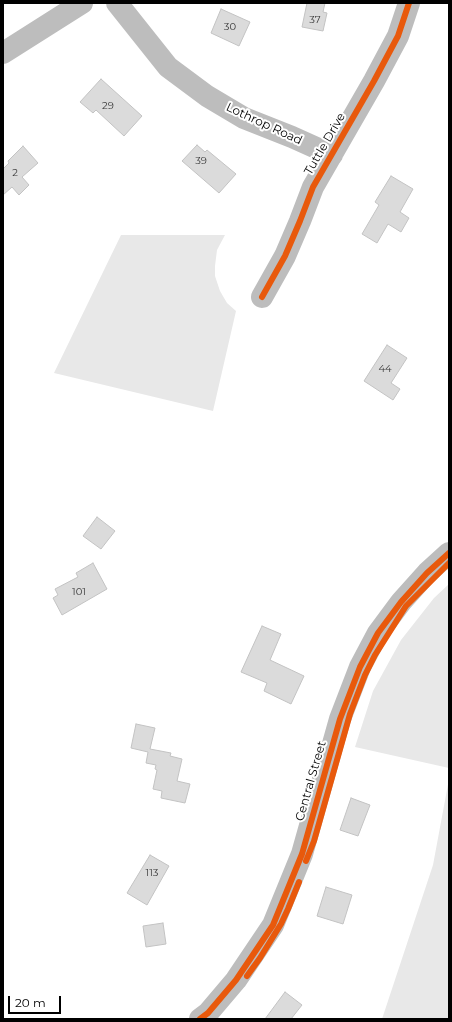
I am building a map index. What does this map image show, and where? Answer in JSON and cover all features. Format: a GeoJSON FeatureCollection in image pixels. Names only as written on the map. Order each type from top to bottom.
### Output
{"type":"FeatureCollection","features":[{"type":"Feature","properties":{"kind":"street"},"geometry":{"type":"LineString","coordinates":[[3,53],[82,3]]}},
{"type":"Feature","properties":{"kind":"street","name":"Lothrop Road"},"geometry":{"type":"LineString","coordinates":[[117,3],[168,67],[207,96],[244,118],[332,155]]}},
{"type":"Feature","properties":{"kind":"street","name":"Tuttle Drive"},"geometry":{"type":"LineString","coordinates":[[262,297],[285,256],[313,187],[398,36],[409,3]]}},
{"type":"Feature","properties":{"kind":"street","name":"Central Street"},"geometry":{"type":"LineString","coordinates":[[200,1019],[208,1013],[236,980],[273,925],[302,854],[340,719],[360,667],[378,633],[401,602],[427,573],[449,553]]}},
{"type":"Feature","properties":{"kind":"shaded area"},"geometry":{"type":"Polygon","coordinates":[[[121,235],[225,235],[217,250],[215,276],[220,291],[227,303],[236,311],[213,411],[54,373],[121,235]]]}},
{"type":"Feature","properties":{"kind":"shaded area"},"geometry":{"type":"Polygon","coordinates":[[[449,584],[449,768],[355,747],[373,691],[401,640],[434,598],[449,584]]]}},
{"type":"Feature","properties":{"kind":"shaded area"},"geometry":{"type":"Polygon","coordinates":[[[449,779],[449,1019],[382,1019],[433,865],[449,779]]]}},
{"type":"Feature","properties":{"kind":"building"},"geometry":{"type":"Polygon","coordinates":[[[307,3],[325,3],[323,12],[327,13],[323,31],[302,27],[307,3]]]}},
{"type":"Feature","properties":{"kind":"building"},"geometry":{"type":"Polygon","coordinates":[[[221,9],[250,22],[239,46],[211,33],[221,9]]]}},
{"type":"Feature","properties":{"kind":"building"},"geometry":{"type":"Polygon","coordinates":[[[101,79],[142,116],[124,136],[96,110],[93,113],[80,102],[101,79]]]}},
{"type":"Feature","properties":{"kind":"building"},"geometry":{"type":"Polygon","coordinates":[[[197,145],[205,152],[207,150],[236,174],[219,193],[182,161],[197,145]]]}},
{"type":"Feature","properties":{"kind":"building"},"geometry":{"type":"Polygon","coordinates":[[[23,146],[38,163],[22,177],[29,185],[19,195],[12,187],[3,195],[3,169],[9,163],[8,161],[23,146]]]}},
{"type":"Feature","properties":{"kind":"building"},"geometry":{"type":"Polygon","coordinates":[[[391,176],[413,189],[400,212],[409,218],[401,232],[388,224],[377,243],[362,234],[379,205],[375,202],[391,176]]]}},
{"type":"Feature","properties":{"kind":"building"},"geometry":{"type":"Polygon","coordinates":[[[387,345],[407,358],[391,383],[400,389],[393,400],[364,381],[387,345]]]}},
{"type":"Feature","properties":{"kind":"building"},"geometry":{"type":"Polygon","coordinates":[[[97,517],[115,531],[101,549],[83,536],[97,517]]]}},
{"type":"Feature","properties":{"kind":"building"},"geometry":{"type":"Polygon","coordinates":[[[93,563],[107,589],[62,615],[53,598],[58,595],[55,589],[78,577],[76,573],[93,563]]]}},
{"type":"Feature","properties":{"kind":"building"},"geometry":{"type":"Polygon","coordinates":[[[262,626],[281,634],[270,660],[304,676],[291,704],[264,691],[267,683],[241,672],[262,626]]]}},
{"type":"Feature","properties":{"kind":"building"},"geometry":{"type":"Polygon","coordinates":[[[136,724],[155,728],[150,749],[171,753],[170,756],[182,759],[177,781],[190,784],[185,803],[161,798],[162,791],[153,789],[157,770],[155,769],[156,765],[146,763],[148,752],[131,748],[136,724]]]}},
{"type":"Feature","properties":{"kind":"building"},"geometry":{"type":"Polygon","coordinates":[[[351,798],[370,805],[358,836],[340,830],[351,798]]]}},
{"type":"Feature","properties":{"kind":"building"},"geometry":{"type":"Polygon","coordinates":[[[150,855],[169,866],[147,905],[127,893],[150,855]]]}},
{"type":"Feature","properties":{"kind":"building"},"geometry":{"type":"Polygon","coordinates":[[[326,887],[352,895],[343,924],[317,916],[326,887]]]}},
{"type":"Feature","properties":{"kind":"building"},"geometry":{"type":"Polygon","coordinates":[[[163,923],[166,944],[146,947],[143,926],[163,923]]]}},
{"type":"Feature","properties":{"kind":"building"},"geometry":{"type":"Polygon","coordinates":[[[285,992],[302,1005],[291,1019],[265,1019],[285,992]]]}},
{"type":"Feature","properties":{"kind":"cycle path"},"geometry":{"type":"LineString","coordinates":[[262,297],[285,256],[313,187],[398,36],[409,3]]}},
{"type":"Feature","properties":{"kind":"cycle path"},"geometry":{"type":"LineString","coordinates":[[200,1019],[208,1013],[236,980],[273,925],[302,854],[340,719],[360,667],[378,633],[401,602],[427,573],[449,553]]}},
{"type":"Feature","properties":{"kind":"cycle path"},"geometry":{"type":"LineString","coordinates":[[306,861],[314,841],[350,714],[365,675],[375,655],[406,606],[449,563]]}},
{"type":"Feature","properties":{"kind":"cycle path"},"geometry":{"type":"LineString","coordinates":[[247,976],[281,924],[299,882]]}}]}
